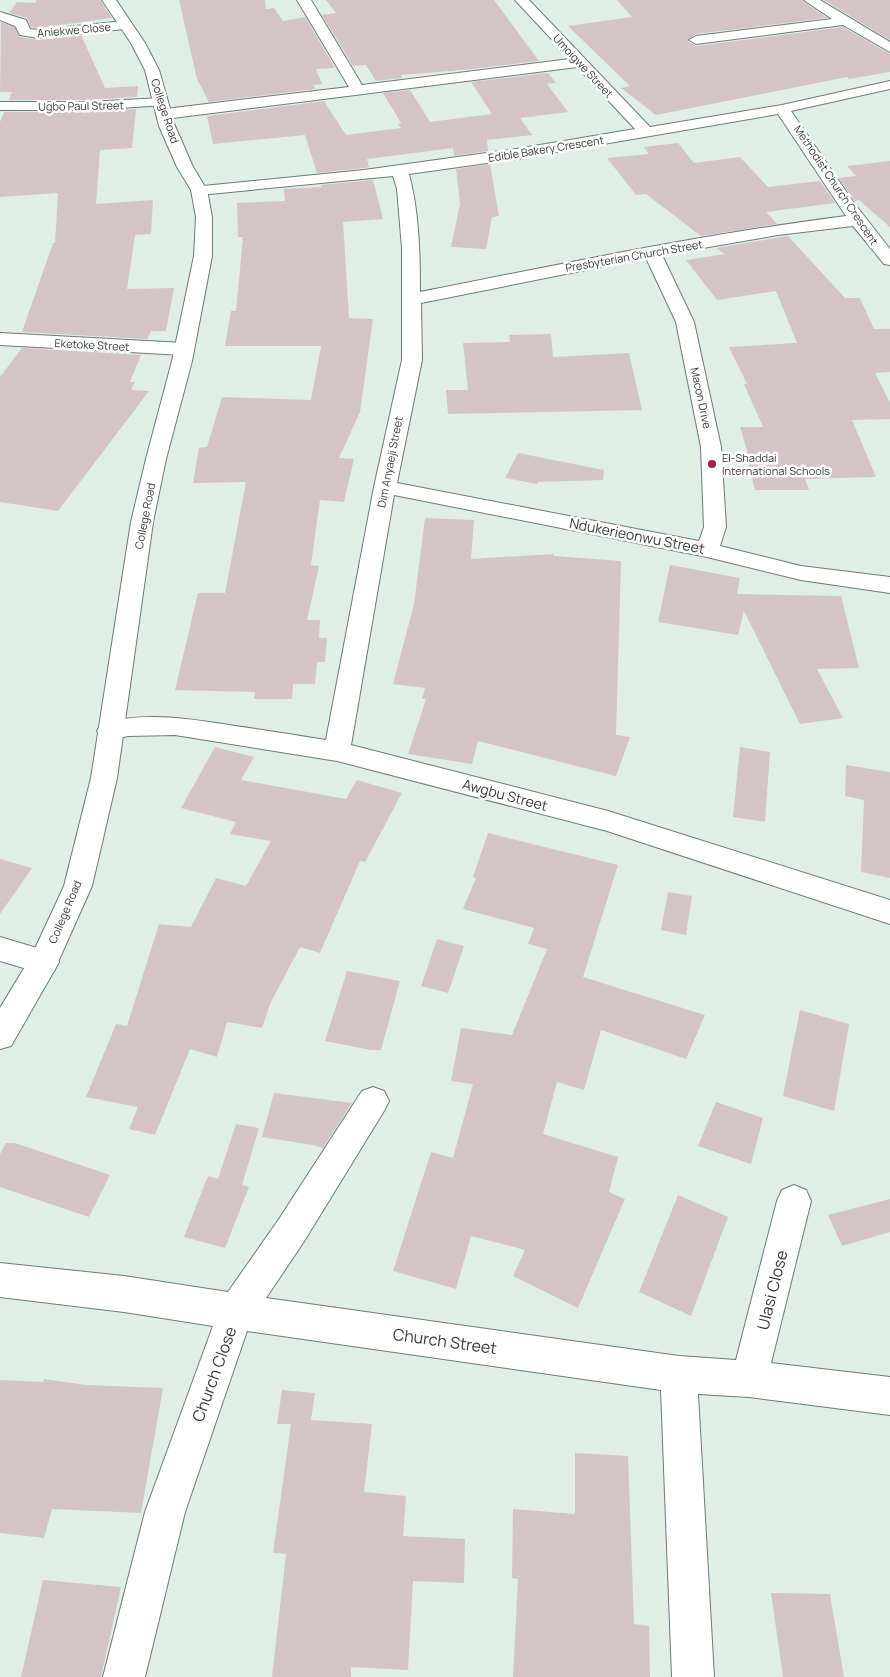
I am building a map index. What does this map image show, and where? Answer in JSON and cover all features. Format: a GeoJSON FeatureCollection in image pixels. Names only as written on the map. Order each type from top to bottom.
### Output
{"type":"FeatureCollection","features":[{"type":"Feature","properties":{"kind":"street","name":"College Road"},"geometry":{"type":"LineString","coordinates":[[0,1036],[44,962],[78,886],[104,778],[142,522],[184,349],[203,256],[204,217],[199,190],[185,168],[167,126],[152,70],[138,43],[124,25],[109,0]]}},
{"type":"Feature","properties":{"kind":"street"},"geometry":{"type":"LineString","coordinates":[[304,0],[358,90]]}},
{"type":"Feature","properties":{"kind":"street"},"geometry":{"type":"LineString","coordinates":[[522,0],[527,0]]}},
{"type":"Feature","properties":{"kind":"street","name":"Umoigwe Street"},"geometry":{"type":"LineString","coordinates":[[522,0],[646,132]]}},
{"type":"Feature","properties":{"kind":"street"},"geometry":{"type":"LineString","coordinates":[[811,0],[890,48]]}},
{"type":"Feature","properties":{"kind":"street","name":"Aniekwe Close"},"geometry":{"type":"LineString","coordinates":[[0,16],[21,23],[26,32],[38,34],[124,25]]}},
{"type":"Feature","properties":{"kind":"street"},"geometry":{"type":"LineString","coordinates":[[696,40],[845,21]]}},
{"type":"Feature","properties":{"kind":"street","name":"Ugbo Paul Street"},"geometry":{"type":"LineString","coordinates":[[0,106],[163,108],[358,90],[579,62]]}},
{"type":"Feature","properties":{"kind":"street","name":"Edible Bakery Crescent"},"geometry":{"type":"LineString","coordinates":[[199,190],[279,184],[400,170],[782,110],[890,85]]}},
{"type":"Feature","properties":{"kind":"street","name":"Methodist Church Crescent"},"geometry":{"type":"LineString","coordinates":[[782,110],[823,166],[857,220],[890,260]]}},
{"type":"Feature","properties":{"kind":"street","name":"Dim Anyaeji Street"},"geometry":{"type":"LineString","coordinates":[[337,751],[385,487],[412,360],[411,248],[405,189],[400,170]]}},
{"type":"Feature","properties":{"kind":"street","name":"Presbyterian Church Street"},"geometry":{"type":"LineString","coordinates":[[411,299],[652,252],[778,230],[857,220]]}},
{"type":"Feature","properties":{"kind":"street","name":"Macon Drive"},"geometry":{"type":"LineString","coordinates":[[652,252],[685,322],[711,447],[715,527],[707,550]]}},
{"type":"Feature","properties":{"kind":"street","name":"Eketoke Street"},"geometry":{"type":"LineString","coordinates":[[0,339],[184,349]]}},
{"type":"Feature","properties":{"kind":"street","name":"Ndukerieonwu Street"},"geometry":{"type":"LineString","coordinates":[[385,487],[707,550],[801,573],[890,586]]}},
{"type":"Feature","properties":{"kind":"street","name":"Awgbu Street"},"geometry":{"type":"LineString","coordinates":[[110,732],[128,727],[175,726],[337,751],[608,821],[890,912]]}},
{"type":"Feature","properties":{"kind":"street"},"geometry":{"type":"LineString","coordinates":[[0,949],[44,962]]}},
{"type":"Feature","properties":{"kind":"street","name":"Church Close"},"geometry":{"type":"LineString","coordinates":[[124,1677],[165,1512],[236,1311],[291,1231],[373,1101]]}},
{"type":"Feature","properties":{"kind":"street","name":"Ulasi Close"},"geometry":{"type":"LineString","coordinates":[[749,1379],[794,1201]]}},
{"type":"Feature","properties":{"kind":"street","name":"Church Street"},"geometry":{"type":"LineString","coordinates":[[0,1280],[124,1294],[679,1374],[749,1379],[890,1396]]}},
{"type":"Feature","properties":{"kind":"street"},"geometry":{"type":"LineString","coordinates":[[679,1374],[693,1677]]}},
{"type":"Feature","properties":{"kind":"building"},"geometry":{"type":"Polygon","coordinates":[[[36,0],[100,0],[112,18],[38,28],[31,27],[27,18],[9,13],[17,2],[36,3],[36,0]]]}},
{"type":"Feature","properties":{"kind":"building"},"geometry":{"type":"Polygon","coordinates":[[[179,0],[265,0],[266,9],[274,8],[283,21],[305,17],[335,68],[316,69],[322,84],[313,85],[316,89],[209,102],[197,79],[179,0]]]}},
{"type":"Feature","properties":{"kind":"building"},"geometry":{"type":"Polygon","coordinates":[[[326,0],[494,0],[539,61],[401,75],[402,78],[376,81],[366,65],[353,66],[322,15],[336,13],[326,0]]]}},
{"type":"Feature","properties":{"kind":"building"},"geometry":{"type":"Polygon","coordinates":[[[617,0],[802,0],[827,18],[696,34],[687,41],[696,46],[843,27],[890,54],[890,72],[849,79],[847,77],[656,115],[621,88],[630,86],[568,26],[632,17],[617,0]]]}},
{"type":"Feature","properties":{"kind":"building"},"geometry":{"type":"Polygon","coordinates":[[[824,0],[890,0],[890,40],[824,0]]]}},
{"type":"Feature","properties":{"kind":"building"},"geometry":{"type":"Polygon","coordinates":[[[1,22],[14,27],[20,37],[38,40],[81,35],[105,88],[138,86],[137,97],[88,100],[9,100],[12,92],[0,92],[1,22]]]}},
{"type":"Feature","properties":{"kind":"building"},"geometry":{"type":"Polygon","coordinates":[[[548,73],[556,83],[547,84],[568,112],[520,118],[532,135],[487,140],[488,151],[454,156],[453,148],[367,159],[369,167],[364,168],[317,173],[305,135],[213,144],[207,116],[324,101],[346,135],[401,128],[398,124],[401,123],[383,93],[410,90],[430,122],[492,114],[471,82],[548,73]]]}},
{"type":"Feature","properties":{"kind":"building"},"geometry":{"type":"Polygon","coordinates":[[[136,109],[132,148],[100,150],[96,204],[153,200],[151,234],[135,235],[127,289],[174,288],[166,331],[151,331],[147,339],[22,332],[53,243],[55,243],[58,193],[0,197],[0,122],[4,112],[88,112],[136,109]]]}},
{"type":"Feature","properties":{"kind":"building"},"geometry":{"type":"Polygon","coordinates":[[[678,143],[694,163],[740,157],[768,187],[820,181],[835,203],[766,212],[777,224],[701,236],[646,194],[636,195],[607,158],[649,154],[644,147],[678,143]]]}},
{"type":"Feature","properties":{"kind":"building"},"geometry":{"type":"Polygon","coordinates":[[[890,161],[890,227],[859,200],[855,201],[839,178],[856,176],[847,166],[890,161]]]}},
{"type":"Feature","properties":{"kind":"building"},"geometry":{"type":"Polygon","coordinates":[[[490,164],[499,216],[492,217],[486,249],[451,247],[460,204],[456,169],[490,164]]]}},
{"type":"Feature","properties":{"kind":"building"},"geometry":{"type":"Polygon","coordinates":[[[373,180],[383,219],[343,222],[349,318],[373,319],[360,412],[339,458],[354,459],[344,502],[320,500],[311,565],[319,566],[307,620],[320,620],[319,638],[327,638],[325,662],[317,662],[315,684],[293,684],[292,699],[254,699],[255,692],[175,690],[198,593],[225,593],[246,482],[193,483],[199,448],[207,447],[222,397],[311,400],[321,346],[225,346],[231,311],[236,311],[243,237],[238,237],[237,203],[285,201],[284,189],[322,187],[321,185],[373,180]]]}},
{"type":"Feature","properties":{"kind":"building"},"geometry":{"type":"Polygon","coordinates":[[[788,236],[845,298],[860,298],[874,329],[890,329],[890,372],[875,373],[890,403],[890,419],[852,420],[876,477],[805,479],[809,490],[755,490],[747,457],[749,457],[740,427],[763,427],[744,384],[747,384],[729,347],[797,343],[776,291],[717,300],[686,260],[725,254],[716,248],[788,236]]]}},
{"type":"Feature","properties":{"kind":"building"},"geometry":{"type":"Polygon","coordinates":[[[551,334],[553,357],[629,353],[642,410],[448,414],[446,390],[468,390],[463,343],[510,342],[509,335],[551,334]]]}},
{"type":"Feature","properties":{"kind":"building"},"geometry":{"type":"Polygon","coordinates":[[[22,348],[141,355],[130,382],[135,382],[131,390],[149,391],[58,511],[0,502],[0,377],[22,348]]]}},
{"type":"Feature","properties":{"kind":"building"},"geometry":{"type":"Polygon","coordinates":[[[518,453],[604,470],[603,480],[538,482],[537,484],[505,478],[518,453]]]}},
{"type":"Feature","properties":{"kind":"building"},"geometry":{"type":"Polygon","coordinates":[[[425,518],[474,520],[471,559],[553,554],[554,556],[621,561],[616,735],[630,737],[616,776],[478,741],[472,764],[408,754],[426,699],[422,699],[425,688],[393,684],[414,604],[425,518]]]}},
{"type":"Feature","properties":{"kind":"building"},"geometry":{"type":"Polygon","coordinates":[[[670,565],[740,578],[737,594],[841,596],[859,668],[817,669],[843,718],[800,724],[744,611],[738,635],[658,622],[670,565]]]}},
{"type":"Feature","properties":{"kind":"building"},"geometry":{"type":"Polygon","coordinates":[[[215,747],[254,757],[241,780],[346,799],[357,780],[402,793],[365,862],[360,861],[320,953],[300,947],[271,1002],[262,1028],[227,1022],[217,1057],[190,1049],[155,1135],[129,1129],[138,1107],[86,1097],[116,1024],[127,1026],[159,924],[191,927],[216,878],[246,886],[271,841],[230,834],[236,822],[181,808],[215,747]]]}},
{"type":"Feature","properties":{"kind":"building"},"geometry":{"type":"Polygon","coordinates":[[[740,747],[770,752],[765,822],[733,817],[740,747]]]}},
{"type":"Feature","properties":{"kind":"building"},"geometry":{"type":"Polygon","coordinates":[[[846,765],[890,772],[890,878],[861,872],[864,800],[845,796],[846,765]]]}},
{"type":"Feature","properties":{"kind":"building"},"geometry":{"type":"Polygon","coordinates":[[[488,833],[618,865],[583,977],[705,1015],[686,1059],[601,1030],[584,1090],[557,1082],[543,1134],[618,1157],[609,1192],[625,1199],[578,1308],[513,1276],[525,1250],[471,1236],[456,1289],[393,1271],[431,1152],[453,1158],[473,1084],[451,1081],[461,1028],[512,1035],[547,949],[528,944],[534,928],[463,909],[476,878],[473,877],[488,833]]]}},
{"type":"Feature","properties":{"kind":"building"},"geometry":{"type":"Polygon","coordinates":[[[0,859],[32,868],[0,914],[0,859]]]}},
{"type":"Feature","properties":{"kind":"building"},"geometry":{"type":"Polygon","coordinates":[[[668,892],[692,896],[686,935],[661,930],[668,892]]]}},
{"type":"Feature","properties":{"kind":"building"},"geometry":{"type":"Polygon","coordinates":[[[437,939],[464,946],[448,993],[421,986],[437,939]]]}},
{"type":"Feature","properties":{"kind":"building"},"geometry":{"type":"Polygon","coordinates":[[[347,971],[400,981],[381,1050],[371,1050],[325,1041],[347,971]]]}},
{"type":"Feature","properties":{"kind":"building"},"geometry":{"type":"Polygon","coordinates":[[[800,1010],[849,1024],[834,1111],[783,1096],[800,1010]]]}},
{"type":"Feature","properties":{"kind":"building"},"geometry":{"type":"Polygon","coordinates":[[[274,1093],[352,1103],[323,1148],[262,1137],[274,1093]]]}},
{"type":"Feature","properties":{"kind":"building"},"geometry":{"type":"Polygon","coordinates":[[[716,1102],[763,1118],[751,1164],[698,1146],[716,1102]]]}},
{"type":"Feature","properties":{"kind":"building"},"geometry":{"type":"Polygon","coordinates":[[[236,1124],[259,1128],[242,1185],[249,1187],[225,1248],[184,1237],[208,1176],[218,1179],[236,1124]]]}},
{"type":"Feature","properties":{"kind":"building"},"geometry":{"type":"Polygon","coordinates":[[[6,1143],[15,1143],[110,1175],[89,1217],[0,1187],[0,1154],[6,1143]]]}},
{"type":"Feature","properties":{"kind":"building"},"geometry":{"type":"Polygon","coordinates":[[[678,1195],[728,1217],[691,1316],[639,1292],[678,1195]]]}},
{"type":"Feature","properties":{"kind":"building"},"geometry":{"type":"Polygon","coordinates":[[[890,1199],[890,1232],[842,1246],[828,1215],[890,1199]]]}},
{"type":"Feature","properties":{"kind":"building"},"geometry":{"type":"Polygon","coordinates":[[[44,1379],[86,1385],[163,1388],[141,1513],[52,1509],[44,1538],[0,1533],[0,1380],[43,1382],[44,1379]]]}},
{"type":"Feature","properties":{"kind":"building"},"geometry":{"type":"Polygon","coordinates":[[[282,1390],[315,1393],[311,1420],[372,1424],[364,1492],[406,1496],[403,1536],[465,1539],[464,1583],[413,1581],[408,1670],[351,1667],[351,1677],[272,1677],[286,1554],[273,1553],[291,1424],[277,1424],[282,1390]]]}},
{"type":"Feature","properties":{"kind":"building"},"geometry":{"type":"Polygon","coordinates":[[[575,1453],[628,1456],[634,1624],[649,1626],[650,1677],[513,1677],[518,1579],[512,1578],[513,1509],[575,1514],[575,1453]]]}},
{"type":"Feature","properties":{"kind":"building"},"geometry":{"type":"Polygon","coordinates":[[[43,1580],[121,1587],[101,1677],[21,1677],[43,1580]]]}},
{"type":"Feature","properties":{"kind":"building"},"geometry":{"type":"Polygon","coordinates":[[[771,1593],[830,1594],[844,1677],[783,1677],[771,1593]]]}},
{"type":"Feature","properties":{"kind":"place","name":"El-Shaddai International Schools"},"geometry":{"type":"Point","coordinates":[712,464]}}]}
